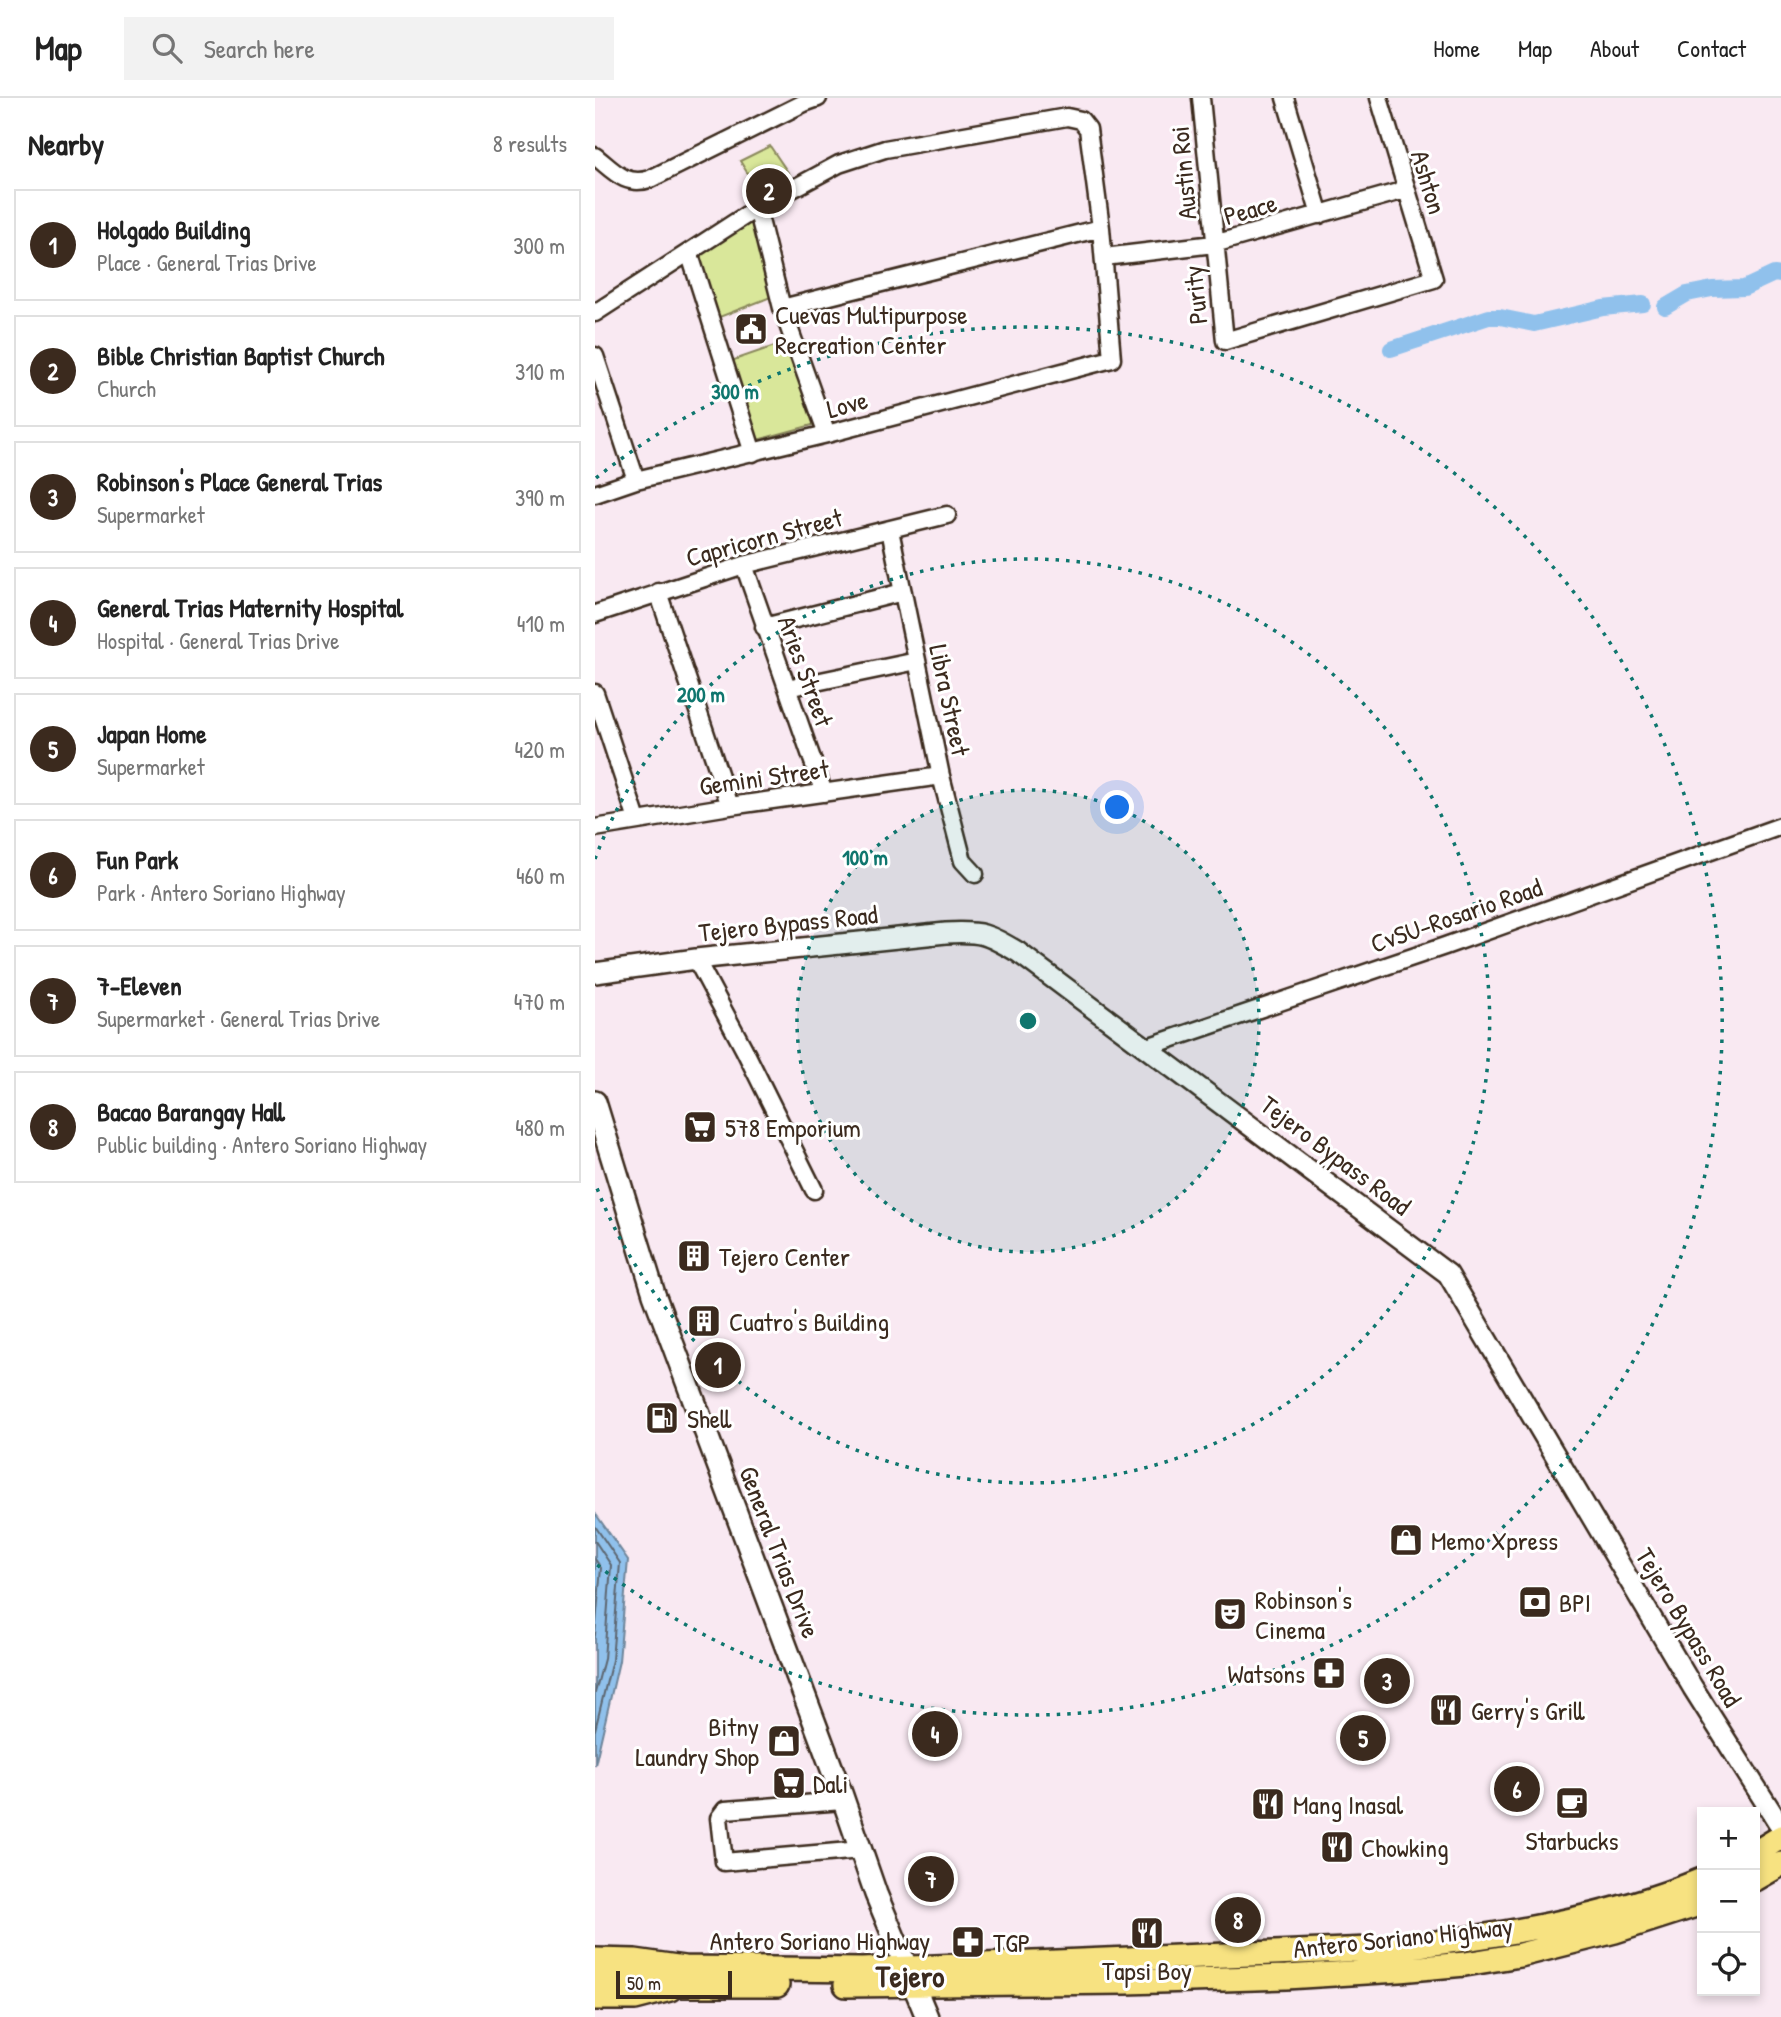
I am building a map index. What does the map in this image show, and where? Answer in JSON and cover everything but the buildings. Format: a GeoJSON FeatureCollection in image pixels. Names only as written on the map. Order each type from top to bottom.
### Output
{"type":"FeatureCollection","features":[{"type":"Feature","properties":{"kind":"main road","name":"General Trias Drive"},"geometry":{"type":"LineString","coordinates":[[595,1102],[654,1294],[860,1850],[927,2017]]}},
{"type":"Feature","properties":{"kind":"main road"},"geometry":{"type":"LineString","coordinates":[[1760,1850],[1781,1837]]}},
{"type":"Feature","properties":{"kind":"main road"},"geometry":{"type":"LineString","coordinates":[[1760,1876],[1781,1864]]}},
{"type":"Feature","properties":{"kind":"main road","name":"Antero Soriano Highway"},"geometry":{"type":"LineString","coordinates":[[910,1977],[1334,1952],[1468,1940],[1613,1908],[1697,1882]]}},
{"type":"Feature","properties":{"kind":"main road","name":"Antero Soriano Highway"},"geometry":{"type":"LineString","coordinates":[[595,1979],[635,1973],[684,1977],[1286,1977],[1465,1964],[1520,1955],[1602,1934],[1697,1905]]}},
{"type":"Feature","properties":{"kind":"main road","name":"Antero Soriano Highway"},"geometry":{"type":"LineString","coordinates":[[595,1960],[635,1973]]}},
{"type":"Feature","properties":{"kind":"main road","name":"Antero Soriano Highway"},"geometry":{"type":"LineString","coordinates":[[595,1998],[635,1998],[684,1977]]}},
{"type":"Feature","properties":{"kind":"street"},"geometry":{"type":"LineString","coordinates":[[595,156],[625,180],[638,183],[818,98]]}},
{"type":"Feature","properties":{"kind":"street","name":"Austin Roi"},"geometry":{"type":"LineString","coordinates":[[1201,98],[1214,244]]}},
{"type":"Feature","properties":{"kind":"street"},"geometry":{"type":"LineString","coordinates":[[1285,98],[1320,215]]}},
{"type":"Feature","properties":{"kind":"street","name":"Ashton"},"geometry":{"type":"LineString","coordinates":[[1225,341],[1434,279],[1379,98]]}},
{"type":"Feature","properties":{"kind":"street"},"geometry":{"type":"LineString","coordinates":[[595,313],[757,208],[839,164],[885,149],[1067,117],[1081,120],[1088,129],[1104,257]]}},
{"type":"Feature","properties":{"kind":"street","name":"Peace"},"geometry":{"type":"LineString","coordinates":[[1104,257],[1214,244],[1405,190]]}},
{"type":"Feature","properties":{"kind":"street"},"geometry":{"type":"LineString","coordinates":[[757,208],[782,308],[827,434]]}},
{"type":"Feature","properties":{"kind":"street"},"geometry":{"type":"LineString","coordinates":[[782,308],[1101,228]]}},
{"type":"Feature","properties":{"kind":"street","name":"Purity"},"geometry":{"type":"LineString","coordinates":[[1214,244],[1225,341]]}},
{"type":"Feature","properties":{"kind":"street"},"geometry":{"type":"LineString","coordinates":[[689,252],[753,453]]}},
{"type":"Feature","properties":{"kind":"street","name":"Love"},"geometry":{"type":"LineString","coordinates":[[595,494],[636,480],[753,453],[1112,359],[1104,257]]}},
{"type":"Feature","properties":{"kind":"street"},"geometry":{"type":"LineString","coordinates":[[595,356],[636,480]]}},
{"type":"Feature","properties":{"kind":"street","name":"Capricorn Street"},"geometry":{"type":"LineString","coordinates":[[595,614],[744,565],[947,515]]}},
{"type":"Feature","properties":{"kind":"street","name":"Libra Street"},"geometry":{"type":"LineString","coordinates":[[890,530],[941,776],[963,861],[975,874]]}},
{"type":"Feature","properties":{"kind":"street","name":"Aries Street"},"geometry":{"type":"LineString","coordinates":[[744,565],[824,793]]}},
{"type":"Feature","properties":{"kind":"street"},"geometry":{"type":"LineString","coordinates":[[658,592],[730,806]]}},
{"type":"Feature","properties":{"kind":"street"},"geometry":{"type":"LineString","coordinates":[[764,627],[903,592]]}},
{"type":"Feature","properties":{"kind":"street"},"geometry":{"type":"LineString","coordinates":[[787,688],[917,661]]}},
{"type":"Feature","properties":{"kind":"street"},"geometry":{"type":"LineString","coordinates":[[595,693],[637,820]]}},
{"type":"Feature","properties":{"kind":"street","name":"Gemini Street"},"geometry":{"type":"LineString","coordinates":[[595,828],[941,776]]}},
{"type":"Feature","properties":{"kind":"street","name":"CvSU–Rosario Road"},"geometry":{"type":"LineString","coordinates":[[1147,1047],[1445,946],[1781,826]]}},
{"type":"Feature","properties":{"kind":"street","name":"Tejero Bypass Road"},"geometry":{"type":"LineString","coordinates":[[595,973],[696,959],[946,933],[987,934],[1018,952],[1448,1274],[1693,1688],[1781,1827]]}},
{"type":"Feature","properties":{"kind":"street"},"geometry":{"type":"LineString","coordinates":[[696,959],[814,1190]]}},
{"type":"Feature","properties":{"kind":"street"},"geometry":{"type":"LineString","coordinates":[[843,1801],[725,1810],[719,1818],[724,1862],[860,1850]]}},
{"type":"Feature","properties":{"kind":"green space"},"geometry":{"type":"Polygon","coordinates":[[[770,146],[795,183],[764,200],[740,161],[770,146]]]}},
{"type":"Feature","properties":{"kind":"green space"},"geometry":{"type":"Polygon","coordinates":[[[753,216],[771,297],[717,318],[698,253],[753,216]]]}},
{"type":"Feature","properties":{"kind":"green space"},"geometry":{"type":"Polygon","coordinates":[[[789,341],[816,424],[757,440],[731,361],[789,341]]]}},
{"type":"Feature","properties":{"kind":"green space"},"geometry":{"type":"Polygon","coordinates":[[[1528,1770],[1536,1800],[1506,1808],[1498,1778],[1528,1770]]]}},
{"type":"Feature","properties":{"kind":"water"},"geometry":{"type":"Polygon","coordinates":[[[595,1513],[628,1560],[619,1661],[595,1765],[595,1513]]]}},
{"type":"Feature","properties":{"kind":"waterway"},"geometry":{"type":"LineString","coordinates":[[1665,307],[1687,294],[1712,289],[1744,288],[1774,274],[1781,275]]}},
{"type":"Feature","properties":{"kind":"waterway"},"geometry":{"type":"LineString","coordinates":[[1391,349],[1489,317],[1534,324],[1603,308],[1643,304]]}},
{"type":"Feature","properties":{"kind":"place","name":"Bible Christian Baptist Church"},"geometry":{"type":"Point","coordinates":[769,191]}},
{"type":"Feature","properties":{"kind":"place","name":"Cuevas Multipurpose Recreation Center"},"geometry":{"type":"Point","coordinates":[751,329]}},
{"type":"Feature","properties":{"kind":"place","name":"578 Emporium"},"geometry":{"type":"Point","coordinates":[700,1127]}},
{"type":"Feature","properties":{"kind":"place","name":"Tejero Center"},"geometry":{"type":"Point","coordinates":[694,1256]}},
{"type":"Feature","properties":{"kind":"place","name":"Cuatro's Building"},"geometry":{"type":"Point","coordinates":[704,1321]}},
{"type":"Feature","properties":{"kind":"place","name":"Holgado Building"},"geometry":{"type":"Point","coordinates":[718,1365]}},
{"type":"Feature","properties":{"kind":"place","name":"Shell"},"geometry":{"type":"Point","coordinates":[662,1418]}},
{"type":"Feature","properties":{"kind":"place","name":"Memo Xpress"},"geometry":{"type":"Point","coordinates":[1406,1540]}},
{"type":"Feature","properties":{"kind":"place","name":"BPI"},"geometry":{"type":"Point","coordinates":[1535,1602]}},
{"type":"Feature","properties":{"kind":"place","name":"Robinson's Cinema"},"geometry":{"type":"Point","coordinates":[1230,1614]}},
{"type":"Feature","properties":{"kind":"place","name":"Watsons"},"geometry":{"type":"Point","coordinates":[1329,1673]}},
{"type":"Feature","properties":{"kind":"place","name":"Robinson's Place General Trias"},"geometry":{"type":"Point","coordinates":[1387,1681]}},
{"type":"Feature","properties":{"kind":"place","name":"Gerry's Grill"},"geometry":{"type":"Point","coordinates":[1446,1710]}},
{"type":"Feature","properties":{"kind":"place","name":"General Trias Maternity Hospital"},"geometry":{"type":"Point","coordinates":[935,1734]}},
{"type":"Feature","properties":{"kind":"place","name":"Japan Home"},"geometry":{"type":"Point","coordinates":[1363,1738]}},
{"type":"Feature","properties":{"kind":"place","name":"Bitny Laundry Shop"},"geometry":{"type":"Point","coordinates":[784,1741]}},
{"type":"Feature","properties":{"kind":"place","name":"Dali"},"geometry":{"type":"Point","coordinates":[789,1783]}},
{"type":"Feature","properties":{"kind":"place","name":"Fun Park"},"geometry":{"type":"Point","coordinates":[1517,1789]}},
{"type":"Feature","properties":{"kind":"place","name":"Starbucks"},"geometry":{"type":"Point","coordinates":[1572,1803]}},
{"type":"Feature","properties":{"kind":"place","name":"Mang Inasal"},"geometry":{"type":"Point","coordinates":[1268,1804]}},
{"type":"Feature","properties":{"kind":"place","name":"Chowking"},"geometry":{"type":"Point","coordinates":[1337,1847]}},
{"type":"Feature","properties":{"kind":"place","name":"7-Eleven"},"geometry":{"type":"Point","coordinates":[931,1879]}},
{"type":"Feature","properties":{"kind":"place","name":"Bacao Barangay Hall"},"geometry":{"type":"Point","coordinates":[1238,1920]}},
{"type":"Feature","properties":{"kind":"place","name":"Tapsi Boy"},"geometry":{"type":"Point","coordinates":[1147,1933]}},
{"type":"Feature","properties":{"kind":"place","name":"TGP"},"geometry":{"type":"Point","coordinates":[968,1942]}},
{"type":"Feature","properties":{"kind":"district","name":"Tejero"},"geometry":{"type":"Point","coordinates":[910,1976]}}]}
